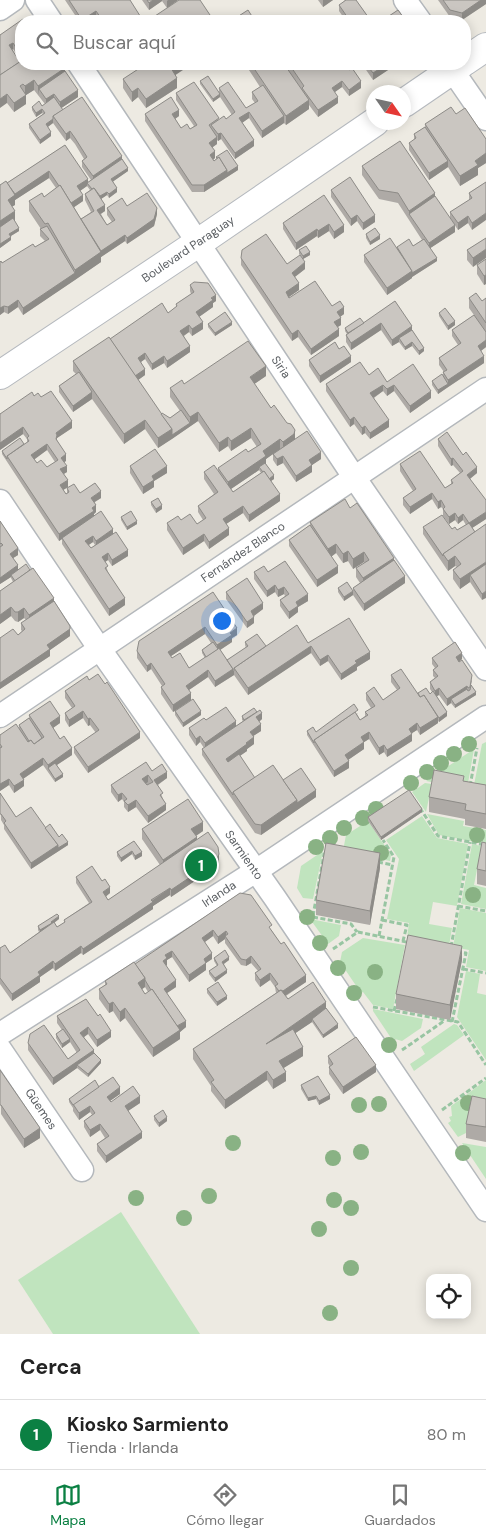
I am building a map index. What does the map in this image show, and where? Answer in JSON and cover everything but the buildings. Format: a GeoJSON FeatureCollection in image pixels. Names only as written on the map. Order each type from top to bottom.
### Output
{"type":"FeatureCollection","features":[{"type":"Feature","properties":{"kind":"main road"},"geometry":{"type":"LineString","coordinates":[[471,56],[486,47]]}},
{"type":"Feature","properties":{"kind":"main road"},"geometry":{"type":"LineString","coordinates":[[411,98],[450,70]]}},
{"type":"Feature","properties":{"kind":"main road","name":"Boulevard Paraguay"},"geometry":{"type":"LineString","coordinates":[[0,375],[366,128]]}},
{"type":"Feature","properties":{"kind":"street"},"geometry":{"type":"LineString","coordinates":[[0,9],[13,0]]}},
{"type":"Feature","properties":{"kind":"street"},"geometry":{"type":"LineString","coordinates":[[37,0],[47,15]]}},
{"type":"Feature","properties":{"kind":"street"},"geometry":{"type":"LineString","coordinates":[[405,0],[416,15]]}},
{"type":"Feature","properties":{"kind":"street","name":"Siria"},"geometry":{"type":"LineString","coordinates":[[83,70],[354,477],[486,669]]}},
{"type":"Feature","properties":{"kind":"street"},"geometry":{"type":"LineString","coordinates":[[460,70],[486,119]]}},
{"type":"Feature","properties":{"kind":"street","name":"Fernández Blanco"},"geometry":{"type":"LineString","coordinates":[[0,716],[486,389]]}},
{"type":"Feature","properties":{"kind":"street","name":"Sarmiento"},"geometry":{"type":"LineString","coordinates":[[0,501],[99,648],[256,871],[486,1210]]}},
{"type":"Feature","properties":{"kind":"street","name":"Irlanda"},"geometry":{"type":"LineString","coordinates":[[0,1034],[256,871],[486,717]]}},
{"type":"Feature","properties":{"kind":"street","name":"Güemes"},"geometry":{"type":"LineString","coordinates":[[0,1049],[82,1170]]}},
{"type":"Feature","properties":{"kind":"path"},"geometry":{"type":"LineString","coordinates":[[469,794],[478,742]]}},
{"type":"Feature","properties":{"kind":"path"},"geometry":{"type":"LineString","coordinates":[[418,806],[438,836],[486,845]]}},
{"type":"Feature","properties":{"kind":"path"},"geometry":{"type":"LineString","coordinates":[[379,936],[394,857],[383,840]]}},
{"type":"Feature","properties":{"kind":"path"},"geometry":{"type":"LineString","coordinates":[[452,1022],[466,953],[450,950],[470,842]]}},
{"type":"Feature","properties":{"kind":"path"},"geometry":{"type":"LineString","coordinates":[[312,917],[324,854],[332,856]]}},
{"type":"Feature","properties":{"kind":"path"},"geometry":{"type":"LineString","coordinates":[[376,862],[393,865]]}},
{"type":"Feature","properties":{"kind":"path"},"geometry":{"type":"LineString","coordinates":[[458,906],[486,911]]}},
{"type":"Feature","properties":{"kind":"path"},"geometry":{"type":"LineString","coordinates":[[306,920],[312,917],[351,924],[358,932],[417,944]]}},
{"type":"Feature","properties":{"kind":"path"},"geometry":{"type":"LineString","coordinates":[[382,920],[407,925],[403,941]]}},
{"type":"Feature","properties":{"kind":"path"},"geometry":{"type":"LineString","coordinates":[[328,952],[358,932]]}},
{"type":"Feature","properties":{"kind":"path"},"geometry":{"type":"LineString","coordinates":[[406,951],[408,942]]}},
{"type":"Feature","properties":{"kind":"path"},"geometry":{"type":"LineString","coordinates":[[463,969],[486,973]]}},
{"type":"Feature","properties":{"kind":"path"},"geometry":{"type":"LineString","coordinates":[[394,1011],[398,994]]}},
{"type":"Feature","properties":{"kind":"path"},"geometry":{"type":"LineString","coordinates":[[369,1006],[458,1022],[486,1064]]}},
{"type":"Feature","properties":{"kind":"path"},"geometry":{"type":"LineString","coordinates":[[396,1053],[444,1020]]}},
{"type":"Feature","properties":{"kind":"path"},"geometry":{"type":"LineString","coordinates":[[438,1113],[486,1078]]}},
{"type":"Feature","properties":{"kind":"path"},"geometry":{"type":"LineString","coordinates":[[461,1096],[478,1100]]}},
{"type":"Feature","properties":{"kind":"green space"},"geometry":{"type":"Polygon","coordinates":[[[486,742],[486,792],[473,790],[482,744],[486,742]]]}},
{"type":"Feature","properties":{"kind":"green space"},"geometry":{"type":"Polygon","coordinates":[[[474,749],[467,789],[426,781],[474,749]]]}},
{"type":"Feature","properties":{"kind":"green space"},"geometry":{"type":"Polygon","coordinates":[[[425,783],[432,784],[426,812],[412,792],[425,783]]]}},
{"type":"Feature","properties":{"kind":"green space"},"geometry":{"type":"Polygon","coordinates":[[[427,814],[464,821],[463,826],[486,830],[486,844],[439,835],[427,814]]]}},
{"type":"Feature","properties":{"kind":"green space"},"geometry":{"type":"Polygon","coordinates":[[[422,816],[437,838],[468,844],[457,906],[433,902],[429,924],[452,928],[449,946],[407,938],[409,923],[387,919],[399,859],[386,840],[422,816]]]}},
{"type":"Feature","properties":{"kind":"green space"},"geometry":{"type":"Polygon","coordinates":[[[368,821],[391,855],[390,861],[343,851],[346,835],[368,821]]]}},
{"type":"Feature","properties":{"kind":"green space"},"geometry":{"type":"Polygon","coordinates":[[[472,844],[486,847],[480,854],[474,885],[486,888],[486,909],[461,904],[472,844]]]}},
{"type":"Feature","properties":{"kind":"green space"},"geometry":{"type":"Polygon","coordinates":[[[323,851],[313,899],[303,898],[297,888],[301,866],[323,851]]]}},
{"type":"Feature","properties":{"kind":"green space"},"geometry":{"type":"Polygon","coordinates":[[[460,908],[486,913],[486,971],[466,967],[469,950],[453,947],[460,908]]]}},
{"type":"Feature","properties":{"kind":"green space"},"geometry":{"type":"Polygon","coordinates":[[[310,919],[341,925],[339,936],[328,944],[310,919]]]}},
{"type":"Feature","properties":{"kind":"green space"},"geometry":{"type":"Polygon","coordinates":[[[363,938],[405,945],[393,1009],[373,1005],[363,992],[361,993],[340,962],[342,952],[363,938]]]}},
{"type":"Feature","properties":{"kind":"green space"},"geometry":{"type":"Polygon","coordinates":[[[466,971],[480,974],[477,993],[486,995],[486,1060],[457,1017],[466,971]]]}},
{"type":"Feature","properties":{"kind":"green space"},"geometry":{"type":"Polygon","coordinates":[[[373,1009],[423,1019],[421,1028],[402,1041],[391,1038],[373,1009]]]}},
{"type":"Feature","properties":{"kind":"green space"},"geometry":{"type":"Polygon","coordinates":[[[454,1024],[457,1025],[464,1035],[414,1071],[410,1064],[425,1054],[421,1047],[454,1024]]]}},
{"type":"Feature","properties":{"kind":"green space"},"geometry":{"type":"Polygon","coordinates":[[[486,1080],[486,1099],[466,1095],[486,1080]]]}},
{"type":"Feature","properties":{"kind":"green space"},"geometry":{"type":"Polygon","coordinates":[[[461,1099],[486,1104],[471,1109],[466,1133],[458,1137],[448,1123],[451,1121],[449,1117],[452,1116],[451,1106],[461,1099]]]}},
{"type":"Feature","properties":{"kind":"green space"},"geometry":{"type":"Polygon","coordinates":[[[462,1143],[486,1147],[486,1179],[462,1143]]]}},
{"type":"Feature","properties":{"kind":"green space"},"geometry":{"type":"Polygon","coordinates":[[[121,1212],[200,1334],[53,1334],[18,1280],[121,1212]]]}},
{"type":"Feature","properties":{"kind":"place","name":"Kiosko Sarmiento"},"geometry":{"type":"Point","coordinates":[201,865]}}]}
